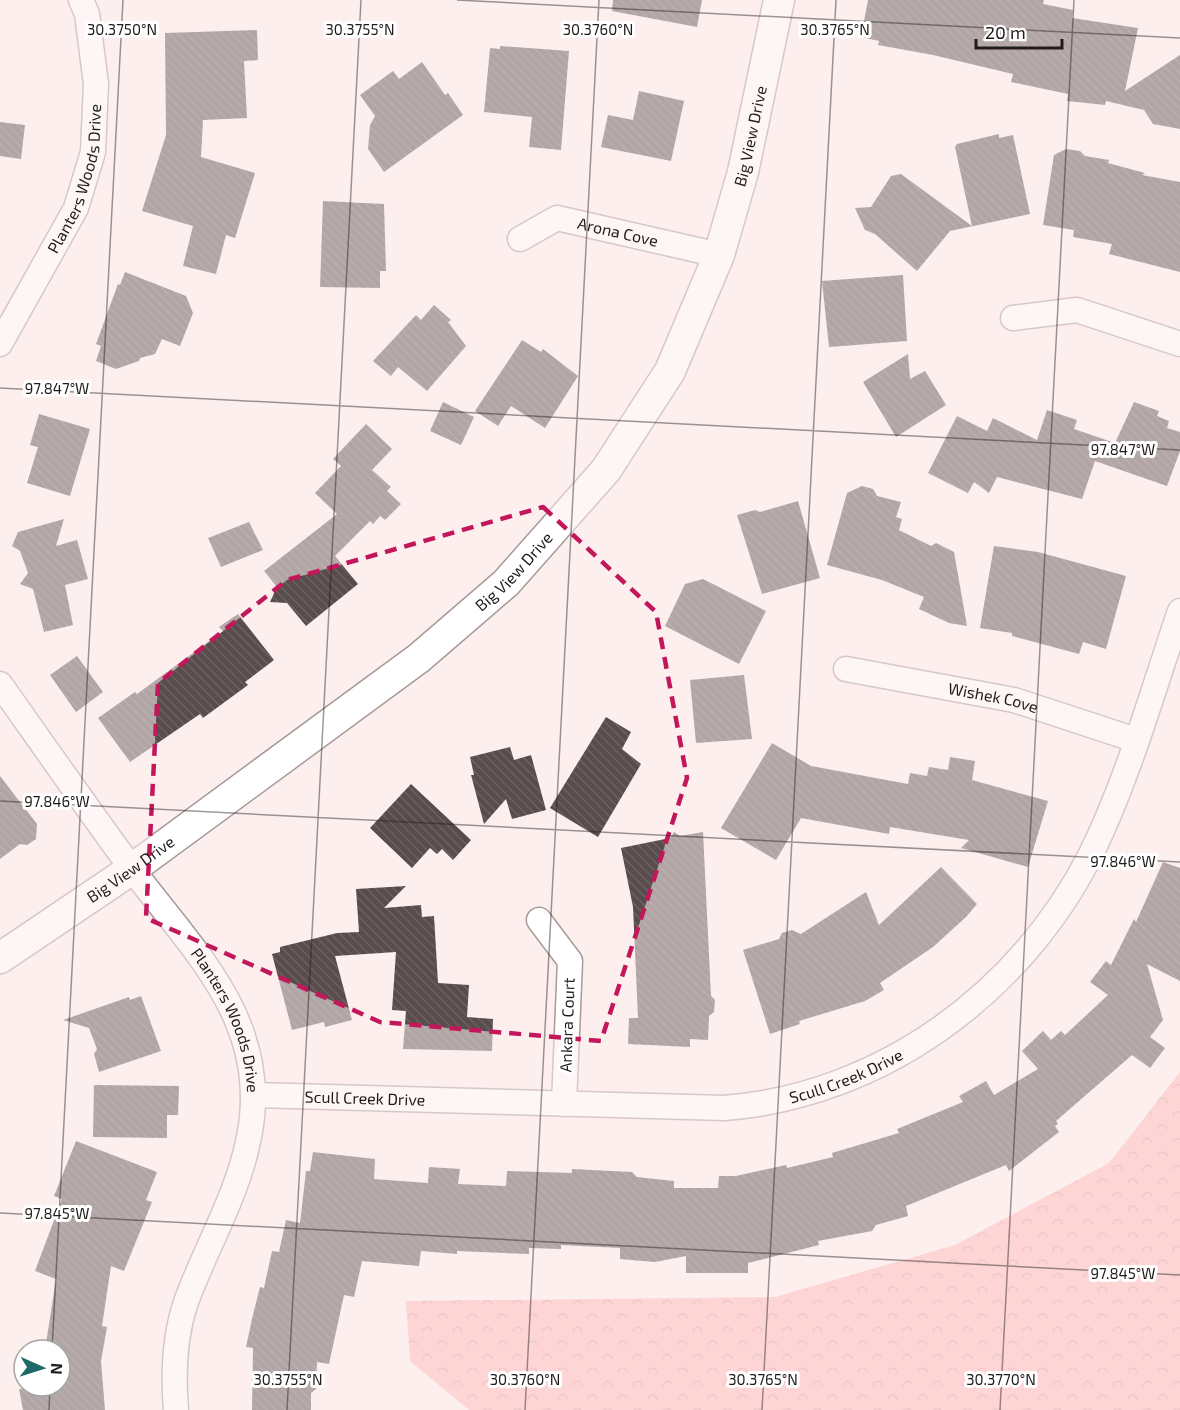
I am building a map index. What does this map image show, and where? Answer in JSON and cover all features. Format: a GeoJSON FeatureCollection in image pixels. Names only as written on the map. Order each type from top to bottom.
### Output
{"type":"FeatureCollection","features":[{"type":"Feature","properties":{"kind":"street","name":"Planters Woods Drive"},"geometry":{"type":"LineString","coordinates":[[0,344],[76,208],[93,152],[96,84],[87,14],[81,0]]}},
{"type":"Feature","properties":{"kind":"street","name":"Big View Drive"},"geometry":{"type":"LineString","coordinates":[[0,958],[132,868],[419,658],[506,584],[606,470],[670,371],[719,255],[743,172],[779,0]]}},
{"type":"Feature","properties":{"kind":"street","name":"Arona Cove"},"geometry":{"type":"LineString","coordinates":[[520,239],[557,218],[719,255]]}},
{"type":"Feature","properties":{"kind":"street"},"geometry":{"type":"LineString","coordinates":[[1013,318],[1077,310],[1180,344]]}},
{"type":"Feature","properties":{"kind":"street","name":"Scull Creek Drive"},"geometry":{"type":"LineString","coordinates":[[254,1095],[724,1108],[753,1106],[814,1091],[858,1075],[899,1055],[940,1029],[979,999],[1017,962],[1062,904],[1091,853],[1136,740],[1180,611]]}},
{"type":"Feature","properties":{"kind":"street","name":"Wishek Cove"},"geometry":{"type":"LineString","coordinates":[[846,669],[1014,700],[1136,740]]}},
{"type":"Feature","properties":{"kind":"street","name":"Planters Woods Drive"},"geometry":{"type":"LineString","coordinates":[[0,684],[132,868],[220,984],[246,1046],[254,1095],[249,1137],[236,1183],[185,1304],[176,1343],[173,1379],[176,1410]]}},
{"type":"Feature","properties":{"kind":"street","name":"Ankara Court"},"geometry":{"type":"LineString","coordinates":[[539,920],[570,961],[564,1104]]}},
{"type":"Feature","properties":{"kind":"highlighted area"},"geometry":{"type":"Polygon","coordinates":[[[543,507],[656,612],[687,778],[601,1041],[380,1022],[146,918],[158,683],[287,580],[543,507]]]}},
{"type":"Feature","properties":{"kind":"green space"},"geometry":{"type":"Polygon","coordinates":[[[1180,1072],[1180,1410],[469,1410],[410,1361],[406,1301],[775,1297],[955,1245],[1109,1163],[1180,1072]]]}},
{"type":"Feature","properties":{"kind":"building"},"geometry":{"type":"Polygon","coordinates":[[[613,0],[702,0],[697,27],[612,11],[613,0]]]}},
{"type":"Feature","properties":{"kind":"building"},"geometry":{"type":"Polygon","coordinates":[[[868,0],[1044,0],[1043,4],[1073,10],[1072,18],[1138,28],[1125,91],[1180,55],[1180,129],[1153,124],[1144,110],[1106,101],[1105,105],[1067,101],[1068,94],[1011,82],[1013,74],[878,45],[879,41],[861,37],[868,0]]]}},
{"type":"Feature","properties":{"kind":"building"},"geometry":{"type":"Polygon","coordinates":[[[257,30],[258,60],[244,61],[247,118],[203,120],[201,157],[255,173],[235,238],[226,235],[216,274],[183,266],[193,226],[142,211],[166,135],[165,33],[257,30]]]}},
{"type":"Feature","properties":{"kind":"building"},"geometry":{"type":"Polygon","coordinates":[[[500,46],[569,51],[561,150],[529,147],[532,117],[484,112],[490,48],[500,49],[500,46]]]}},
{"type":"Feature","properties":{"kind":"building"},"geometry":{"type":"Polygon","coordinates":[[[422,62],[445,95],[448,93],[463,115],[384,172],[368,149],[370,125],[375,116],[360,95],[393,71],[399,79],[422,62]]]}},
{"type":"Feature","properties":{"kind":"building"},"geometry":{"type":"Polygon","coordinates":[[[639,91],[684,101],[671,161],[601,147],[608,115],[633,120],[639,91]]]}},
{"type":"Feature","properties":{"kind":"building"},"geometry":{"type":"Polygon","coordinates":[[[0,122],[25,125],[21,159],[0,156],[0,122]]]}},
{"type":"Feature","properties":{"kind":"building"},"geometry":{"type":"Polygon","coordinates":[[[999,134],[999,138],[1013,135],[1030,214],[950,231],[917,271],[875,234],[865,230],[855,208],[871,207],[891,176],[901,174],[972,226],[955,147],[957,144],[999,134]]]}},
{"type":"Feature","properties":{"kind":"building"},"geometry":{"type":"Polygon","coordinates":[[[1066,149],[1080,151],[1085,156],[1109,160],[1108,163],[1145,173],[1142,175],[1180,182],[1180,272],[1109,254],[1112,244],[1073,237],[1074,230],[1043,225],[1054,155],[1066,149]]]}},
{"type":"Feature","properties":{"kind":"building"},"geometry":{"type":"Polygon","coordinates":[[[323,201],[384,204],[386,271],[380,271],[380,288],[320,287],[323,201]]]}},
{"type":"Feature","properties":{"kind":"building"},"geometry":{"type":"Polygon","coordinates":[[[125,272],[186,296],[193,313],[180,346],[162,339],[155,354],[116,369],[96,361],[101,346],[96,344],[118,284],[120,285],[125,272]]]}},
{"type":"Feature","properties":{"kind":"building"},"geometry":{"type":"Polygon","coordinates":[[[903,275],[907,341],[829,347],[822,281],[903,275]]]}},
{"type":"Feature","properties":{"kind":"building"},"geometry":{"type":"Polygon","coordinates":[[[434,305],[451,320],[448,322],[466,346],[427,391],[398,367],[391,376],[373,361],[416,315],[421,320],[434,305]]]}},
{"type":"Feature","properties":{"kind":"building"},"geometry":{"type":"Polygon","coordinates":[[[522,340],[541,352],[543,349],[578,376],[545,428],[511,406],[498,426],[475,411],[522,340]]]}},
{"type":"Feature","properties":{"kind":"building"},"geometry":{"type":"Polygon","coordinates":[[[908,354],[910,379],[925,371],[946,405],[896,437],[863,382],[908,354]]]}},
{"type":"Feature","properties":{"kind":"building"},"geometry":{"type":"Polygon","coordinates":[[[443,402],[474,417],[461,445],[430,431],[443,402]]]}},
{"type":"Feature","properties":{"kind":"building"},"geometry":{"type":"Polygon","coordinates":[[[1134,402],[1159,411],[1157,416],[1169,421],[1167,428],[1180,432],[1180,451],[1167,486],[1095,461],[1082,499],[997,477],[989,493],[974,482],[968,493],[928,473],[957,416],[987,431],[993,418],[1037,440],[1047,410],[1077,420],[1074,429],[1115,443],[1134,402]]]}},
{"type":"Feature","properties":{"kind":"building"},"geometry":{"type":"Polygon","coordinates":[[[39,414],[90,429],[70,496],[27,483],[38,447],[30,445],[39,414]]]}},
{"type":"Feature","properties":{"kind":"building"},"geometry":{"type":"Polygon","coordinates":[[[366,424],[392,449],[372,470],[391,487],[387,491],[401,504],[385,520],[380,516],[373,524],[370,521],[335,556],[358,584],[306,626],[287,603],[270,602],[277,587],[264,571],[337,514],[315,493],[341,466],[333,459],[366,424]]]}},
{"type":"Feature","properties":{"kind":"building"},"geometry":{"type":"Polygon","coordinates":[[[862,486],[873,489],[877,496],[901,502],[896,517],[902,519],[899,530],[931,546],[936,543],[954,552],[967,626],[949,623],[919,609],[924,597],[882,580],[827,565],[847,493],[862,486]]]}},
{"type":"Feature","properties":{"kind":"building"},"geometry":{"type":"Polygon","coordinates":[[[798,501],[820,578],[762,594],[737,515],[755,510],[760,512],[798,501]]]}},
{"type":"Feature","properties":{"kind":"building"},"geometry":{"type":"Polygon","coordinates":[[[64,519],[56,546],[77,540],[88,579],[65,585],[73,625],[44,632],[33,589],[20,584],[28,573],[20,551],[12,546],[18,532],[64,519]]]}},
{"type":"Feature","properties":{"kind":"building"},"geometry":{"type":"Polygon","coordinates":[[[249,522],[263,550],[221,567],[208,538],[249,522]]]}},
{"type":"Feature","properties":{"kind":"building"},"geometry":{"type":"Polygon","coordinates":[[[994,546],[1038,552],[1126,576],[1106,649],[1083,642],[1079,654],[1012,636],[1012,633],[980,628],[994,546]]]}},
{"type":"Feature","properties":{"kind":"building"},"geometry":{"type":"Polygon","coordinates":[[[703,579],[766,611],[739,664],[665,626],[685,584],[703,579]]]}},
{"type":"Feature","properties":{"kind":"building"},"geometry":{"type":"Polygon","coordinates":[[[238,614],[274,660],[245,682],[248,685],[203,718],[200,714],[130,762],[98,718],[135,692],[137,694],[223,631],[219,627],[238,614]]]}},
{"type":"Feature","properties":{"kind":"building"},"geometry":{"type":"Polygon","coordinates":[[[77,656],[103,692],[76,712],[50,675],[77,656]]]}},
{"type":"Feature","properties":{"kind":"building"},"geometry":{"type":"Polygon","coordinates":[[[744,675],[752,739],[696,743],[690,680],[744,675]]]}},
{"type":"Feature","properties":{"kind":"building"},"geometry":{"type":"Polygon","coordinates":[[[606,717],[631,732],[622,749],[641,764],[598,837],[550,808],[606,717]]]}},
{"type":"Feature","properties":{"kind":"building"},"geometry":{"type":"Polygon","coordinates":[[[772,743],[811,766],[908,784],[910,773],[927,776],[929,767],[948,770],[950,757],[975,761],[972,780],[1048,801],[1028,867],[961,848],[969,840],[890,827],[889,834],[801,818],[776,860],[721,828],[772,743]]]}},
{"type":"Feature","properties":{"kind":"building"},"geometry":{"type":"Polygon","coordinates":[[[510,747],[514,760],[531,755],[546,810],[512,819],[506,799],[484,824],[471,775],[474,775],[470,757],[510,747]]]}},
{"type":"Feature","properties":{"kind":"building"},"geometry":{"type":"Polygon","coordinates":[[[0,776],[37,824],[36,839],[27,845],[20,844],[0,859],[0,776]]]}},
{"type":"Feature","properties":{"kind":"building"},"geometry":{"type":"Polygon","coordinates":[[[411,784],[471,840],[453,860],[442,849],[437,854],[430,848],[412,868],[370,828],[411,784]]]}},
{"type":"Feature","properties":{"kind":"building"},"geometry":{"type":"Polygon","coordinates":[[[674,832],[680,836],[703,832],[711,996],[715,1000],[714,1012],[709,1016],[708,1040],[690,1039],[690,1047],[628,1044],[629,1018],[638,1018],[633,907],[621,848],[670,838],[674,832]]]}},
{"type":"Feature","properties":{"kind":"building"},"geometry":{"type":"Polygon","coordinates":[[[1163,862],[1180,868],[1180,981],[1147,964],[1163,1020],[1150,1037],[1165,1048],[1150,1068],[1132,1055],[1056,1121],[1058,1124],[1055,1126],[1059,1132],[1009,1171],[1006,1165],[906,1206],[908,1216],[876,1225],[872,1231],[818,1241],[819,1245],[748,1263],[748,1273],[686,1273],[686,1256],[655,1262],[620,1259],[620,1248],[561,1245],[561,1249],[529,1248],[529,1254],[457,1251],[457,1254],[421,1251],[419,1266],[362,1261],[354,1297],[344,1295],[329,1364],[317,1362],[316,1389],[311,1393],[311,1410],[252,1410],[253,1348],[246,1347],[252,1319],[260,1287],[264,1288],[272,1251],[279,1252],[286,1220],[300,1223],[306,1171],[310,1171],[313,1152],[375,1159],[374,1179],[428,1183],[429,1167],[460,1169],[458,1184],[506,1186],[507,1171],[572,1173],[572,1169],[632,1172],[637,1177],[674,1181],[674,1188],[718,1188],[719,1176],[736,1176],[786,1165],[787,1168],[833,1157],[832,1153],[899,1133],[897,1129],[963,1102],[959,1096],[986,1081],[994,1095],[1038,1069],[1022,1051],[1043,1031],[1051,1040],[1061,1031],[1065,1035],[1108,995],[1090,982],[1106,961],[1111,965],[1134,919],[1136,922],[1163,862]]]}},
{"type":"Feature","properties":{"kind":"building"},"geometry":{"type":"Polygon","coordinates":[[[941,867],[977,904],[966,917],[933,947],[880,983],[884,990],[865,1001],[799,1021],[800,1024],[770,1034],[743,950],[779,939],[782,933],[792,930],[801,934],[866,892],[879,925],[941,867]]]}},
{"type":"Feature","properties":{"kind":"building"},"geometry":{"type":"Polygon","coordinates":[[[406,886],[384,908],[421,905],[422,917],[434,916],[438,983],[469,985],[467,1017],[493,1019],[492,1051],[403,1049],[406,1011],[392,1010],[396,952],[335,956],[352,1020],[325,1027],[324,1022],[292,1030],[272,954],[280,952],[280,947],[337,933],[359,932],[356,889],[406,886]]]}},
{"type":"Feature","properties":{"kind":"building"},"geometry":{"type":"Polygon","coordinates":[[[141,996],[161,1051],[99,1072],[94,1054],[97,1049],[89,1028],[63,1020],[129,997],[130,1000],[141,996]]]}},
{"type":"Feature","properties":{"kind":"building"},"geometry":{"type":"Polygon","coordinates":[[[94,1085],[179,1086],[178,1115],[167,1115],[167,1138],[93,1137],[94,1085]]]}},
{"type":"Feature","properties":{"kind":"building"},"geometry":{"type":"Polygon","coordinates":[[[76,1141],[157,1172],[146,1200],[152,1202],[124,1271],[111,1266],[102,1326],[107,1327],[101,1361],[105,1410],[23,1410],[21,1398],[72,1398],[72,1338],[47,1338],[56,1279],[35,1271],[62,1199],[54,1196],[76,1141]]]}}]}
